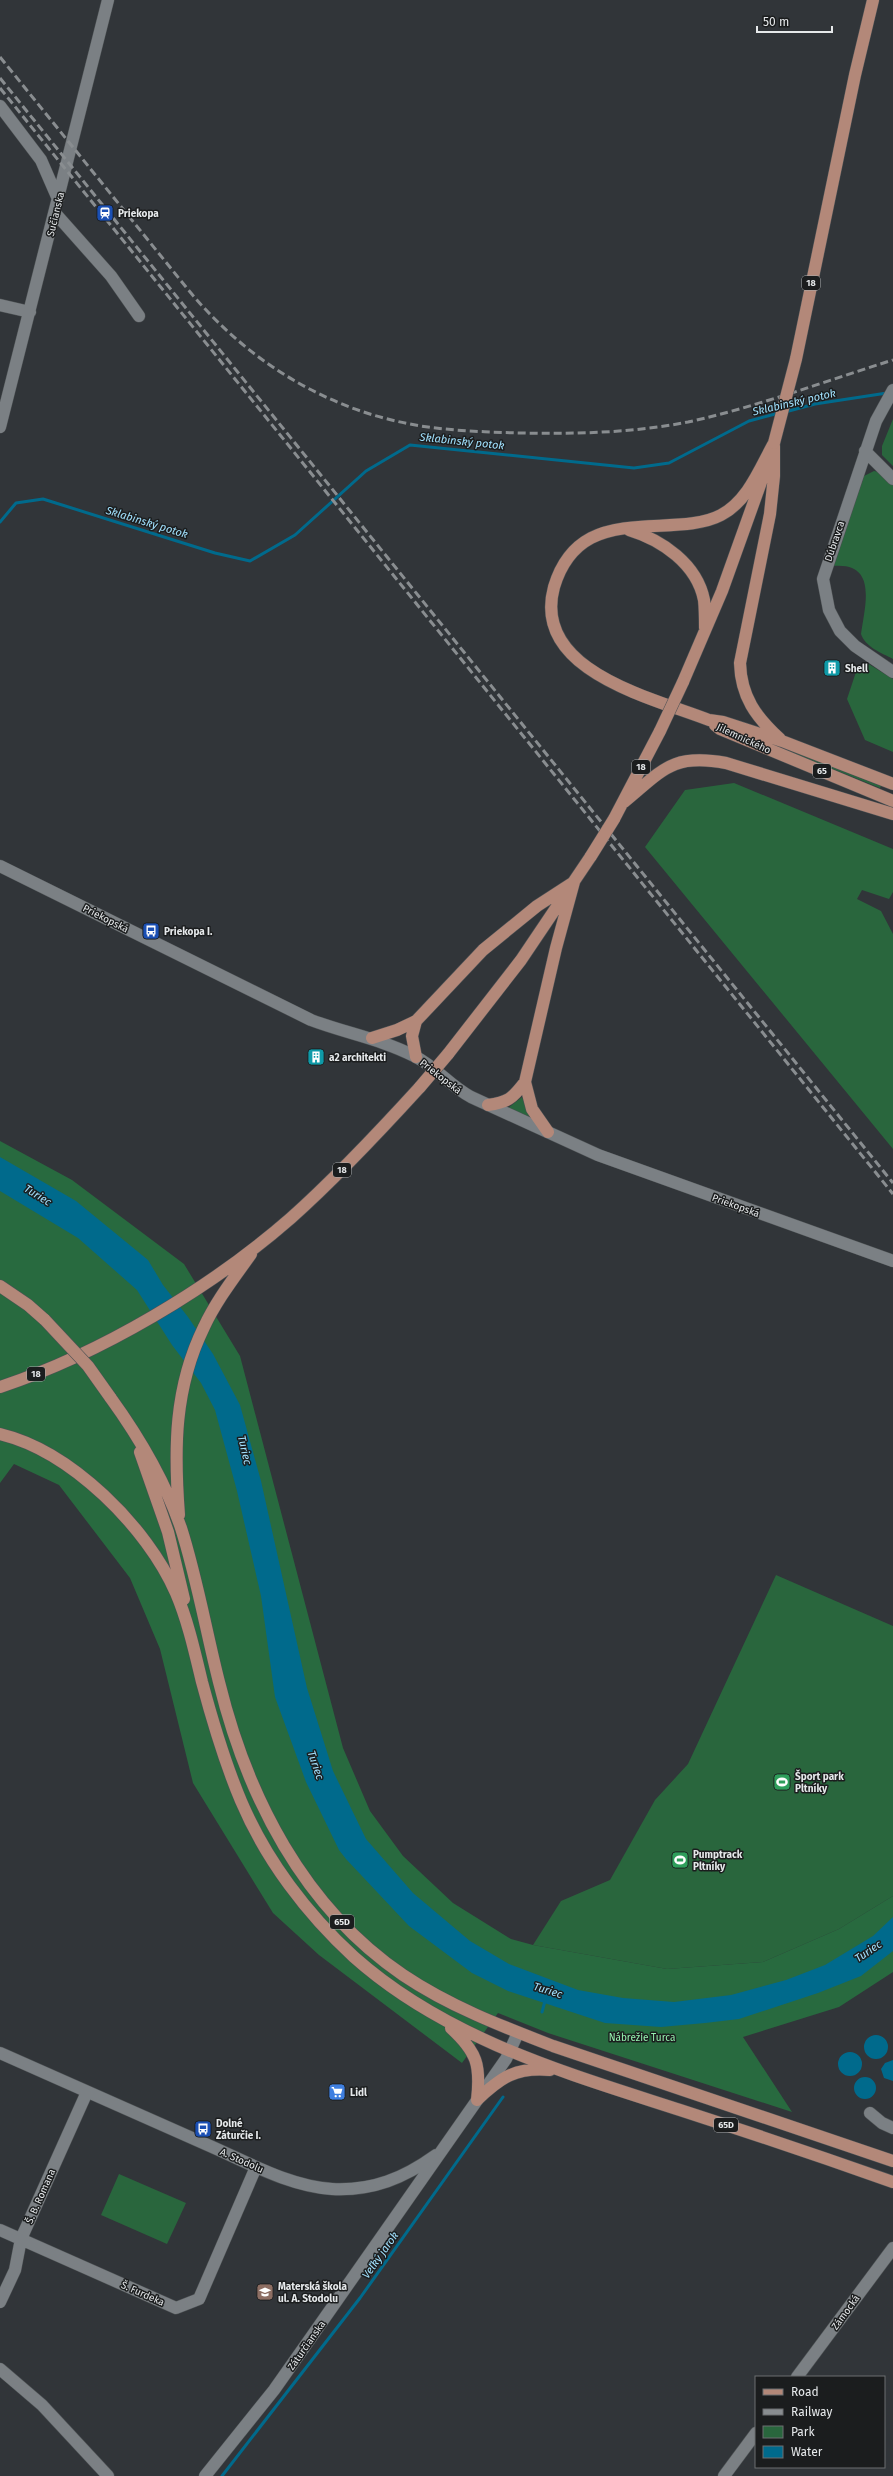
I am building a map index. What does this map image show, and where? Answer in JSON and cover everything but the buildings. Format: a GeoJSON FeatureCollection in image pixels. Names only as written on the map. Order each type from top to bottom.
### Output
{"type":"FeatureCollection","features":[{"type":"Feature","properties":{"kind":"main road","name":"18"},"geometry":{"type":"LineString","coordinates":[[0,1387],[71,1359],[129,1329],[192,1291],[257,1245],[319,1193],[420,1087],[448,1054],[516,966],[591,856],[624,802],[683,682],[705,632],[749,517],[774,443],[796,359],[855,75],[873,0]]}},
{"type":"Feature","properties":{"kind":"main road"},"geometry":{"type":"LineString","coordinates":[[709,720],[597,675],[572,656],[559,636],[554,622],[552,605],[554,586],[562,566],[571,554],[591,538],[608,531],[654,524],[699,522],[722,515],[743,496],[774,443]]}},
{"type":"Feature","properties":{"kind":"main road"},"geometry":{"type":"LineString","coordinates":[[774,443],[774,476],[770,514],[740,663],[743,687],[751,707],[760,720],[782,741]]}},
{"type":"Feature","properties":{"kind":"main road"},"geometry":{"type":"LineString","coordinates":[[626,529],[646,535],[665,546],[678,557],[693,575],[704,601],[705,632]]}},
{"type":"Feature","properties":{"kind":"main road","name":"Jilemnického"},"geometry":{"type":"LineString","coordinates":[[709,720],[723,722],[782,741],[893,784]]}},
{"type":"Feature","properties":{"kind":"main road","name":"Jilemnického"},"geometry":{"type":"LineString","coordinates":[[709,720],[720,729],[893,801]]}},
{"type":"Feature","properties":{"kind":"main road"},"geometry":{"type":"LineString","coordinates":[[624,802],[662,770],[675,763],[704,759],[726,763],[893,814]]}},
{"type":"Feature","properties":{"kind":"main road"},"geometry":{"type":"LineString","coordinates":[[372,1038],[397,1030],[416,1021],[483,950],[537,906],[574,882]]}},
{"type":"Feature","properties":{"kind":"main road"},"geometry":{"type":"LineString","coordinates":[[488,1105],[505,1102],[515,1095],[525,1082],[556,948],[574,882]]}},
{"type":"Feature","properties":{"kind":"main road"},"geometry":{"type":"LineString","coordinates":[[416,1021],[412,1036],[416,1057]]}},
{"type":"Feature","properties":{"kind":"main road"},"geometry":{"type":"LineString","coordinates":[[525,1082],[532,1109],[548,1132]]}},
{"type":"Feature","properties":{"kind":"main road"},"geometry":{"type":"LineString","coordinates":[[180,1528],[175,1458],[176,1431],[182,1393],[191,1358],[201,1334],[221,1296],[257,1245]]}},
{"type":"Feature","properties":{"kind":"main road"},"geometry":{"type":"LineString","coordinates":[[0,1286],[28,1305],[45,1320],[88,1366],[110,1397],[135,1438],[149,1455],[180,1528]]}},
{"type":"Feature","properties":{"kind":"main road"},"geometry":{"type":"LineString","coordinates":[[0,1434],[35,1446],[59,1459],[85,1477],[109,1500],[135,1530],[164,1572],[176,1594],[194,1648]]}},
{"type":"Feature","properties":{"kind":"main road"},"geometry":{"type":"LineString","coordinates":[[135,1438],[168,1532],[189,1618],[194,1648]]}},
{"type":"Feature","properties":{"kind":"main road","name":"65D"},"geometry":{"type":"LineString","coordinates":[[180,1528],[219,1683],[236,1743],[259,1801],[289,1854],[333,1912],[378,1956],[402,1974],[446,2001],[518,2033],[893,2162]]}},
{"type":"Feature","properties":{"kind":"main road","name":"65D"},"geometry":{"type":"LineString","coordinates":[[194,1648],[220,1744],[233,1779],[246,1811],[275,1863],[318,1920],[354,1957],[391,1987],[438,2017],[510,2051],[558,2070],[764,2137],[893,2182]]}},
{"type":"Feature","properties":{"kind":"main road"},"geometry":{"type":"LineString","coordinates":[[438,2017],[472,2050],[479,2070],[477,2100]]}},
{"type":"Feature","properties":{"kind":"main road"},"geometry":{"type":"LineString","coordinates":[[477,2100],[493,2084],[519,2071],[558,2070]]}},
{"type":"Feature","properties":{"kind":"street","name":"Sučianska"},"geometry":{"type":"LineString","coordinates":[[0,427],[108,0]]}},
{"type":"Feature","properties":{"kind":"street"},"geometry":{"type":"LineString","coordinates":[[0,106],[4,118],[41,160],[58,199]]}},
{"type":"Feature","properties":{"kind":"street"},"geometry":{"type":"LineString","coordinates":[[55,213],[111,276],[139,316]]}},
{"type":"Feature","properties":{"kind":"street"},"geometry":{"type":"LineString","coordinates":[[0,305],[30,312]]}},
{"type":"Feature","properties":{"kind":"street","name":"Dúbravca"},"geometry":{"type":"LineString","coordinates":[[893,390],[880,411],[865,451],[825,569],[824,592],[829,610],[840,631],[855,646],[893,672]]}},
{"type":"Feature","properties":{"kind":"street"},"geometry":{"type":"LineString","coordinates":[[865,451],[893,479]]}},
{"type":"Feature","properties":{"kind":"street","name":"Priekopská"},"geometry":{"type":"LineString","coordinates":[[0,866],[311,1020],[340,1031],[372,1038],[416,1057],[456,1089],[548,1132],[656,1177],[893,1261]]}},
{"type":"Feature","properties":{"kind":"street","name":"Záturčianska"},"geometry":{"type":"LineString","coordinates":[[205,2476],[274,2390],[477,2100],[510,2051],[518,2033]]}},
{"type":"Feature","properties":{"kind":"street","name":"A. Stodolu"},"geometry":{"type":"LineString","coordinates":[[0,2053],[256,2166],[312,2186],[332,2189],[365,2188],[394,2181],[443,2149]]}},
{"type":"Feature","properties":{"kind":"street","name":"Š. B. Romana"},"geometry":{"type":"LineString","coordinates":[[0,2302],[15,2270],[21,2239],[87,2092]]}},
{"type":"Feature","properties":{"kind":"street"},"geometry":{"type":"LineString","coordinates":[[870,2113],[882,2123],[893,2128]]}},
{"type":"Feature","properties":{"kind":"street","name":"Š. Furdeka"},"geometry":{"type":"LineString","coordinates":[[0,2230],[176,2308],[199,2299],[256,2166]]}},
{"type":"Feature","properties":{"kind":"street","name":"Zámocká"},"geometry":{"type":"LineString","coordinates":[[799,2376],[893,2248]]}},
{"type":"Feature","properties":{"kind":"street"},"geometry":{"type":"LineString","coordinates":[[0,2369],[42,2405],[108,2476]]}},
{"type":"Feature","properties":{"kind":"street"},"geometry":{"type":"LineString","coordinates":[[724,2476],[755,2434]]}},
{"type":"Feature","properties":{"kind":"green space"},"geometry":{"type":"Polygon","coordinates":[[[893,419],[893,466],[882,455],[882,446],[893,419]]]}},
{"type":"Feature","properties":{"kind":"green space"},"geometry":{"type":"Polygon","coordinates":[[[874,471],[879,472],[893,484],[893,659],[866,643],[861,634],[866,599],[863,578],[857,571],[847,567],[833,566],[864,476],[874,471]]]}},
{"type":"Feature","properties":{"kind":"green space"},"geometry":{"type":"Polygon","coordinates":[[[863,663],[867,663],[893,679],[893,752],[865,740],[847,699],[857,669],[863,663]]]}},
{"type":"Feature","properties":{"kind":"green space"},"geometry":{"type":"Polygon","coordinates":[[[717,722],[881,786],[880,788],[717,722]]]}},
{"type":"Feature","properties":{"kind":"green space"},"geometry":{"type":"Polygon","coordinates":[[[734,783],[893,849],[893,892],[889,899],[862,890],[857,899],[881,911],[893,934],[893,1149],[645,847],[685,790],[734,783]]]}},
{"type":"Feature","properties":{"kind":"green space"},"geometry":{"type":"Polygon","coordinates":[[[522,1097],[530,1117],[508,1108],[522,1097]]]}},
{"type":"Feature","properties":{"kind":"green space","name":"Nábrežie Turca"},"geometry":{"type":"Polygon","coordinates":[[[0,1141],[72,1180],[184,1264],[240,1356],[343,1748],[370,1811],[403,1856],[453,1903],[511,1939],[533,1945],[667,1969],[763,1962],[839,1929],[893,1896],[893,1972],[839,2007],[743,2037],[792,2112],[548,2033],[498,2013],[462,2063],[319,1955],[273,1913],[193,1783],[160,1649],[130,1578],[59,1485],[14,1464],[0,1483],[0,1141]]]}},
{"type":"Feature","properties":{"kind":"green space","name":"Šport park Pltníky"},"geometry":{"type":"Polygon","coordinates":[[[776,1575],[893,1626],[893,1896],[839,1929],[763,1962],[667,1969],[533,1945],[561,1901],[610,1880],[655,1800],[688,1764],[776,1575]]]}},
{"type":"Feature","properties":{"kind":"green space"},"geometry":{"type":"Polygon","coordinates":[[[119,2174],[186,2203],[167,2244],[101,2215],[119,2174]]]}},
{"type":"Feature","properties":{"kind":"water","name":"Turiec"},"geometry":{"type":"Polygon","coordinates":[[[0,1157],[76,1201],[148,1260],[163,1285],[188,1317],[213,1354],[240,1405],[261,1481],[307,1688],[333,1771],[366,1839],[413,1893],[470,1941],[509,1964],[578,1990],[623,1998],[674,2002],[731,1995],[786,1980],[825,1965],[873,1936],[893,1917],[893,1951],[861,1976],[818,1993],[739,2019],[661,2027],[605,2023],[508,1991],[472,1973],[409,1926],[339,1850],[306,1782],[275,1697],[261,1596],[237,1491],[215,1410],[201,1383],[172,1345],[137,1290],[78,1238],[0,1191],[0,1157]]]}},
{"type":"Feature","properties":{"kind":"water"},"geometry":{"type":"Polygon","coordinates":[[[876,2035],[881,2036],[887,2042],[887,2052],[881,2058],[876,2059],[871,2058],[865,2052],[864,2047],[865,2042],[871,2036],[876,2035]]]}},
{"type":"Feature","properties":{"kind":"water"},"geometry":{"type":"Polygon","coordinates":[[[850,2052],[859,2055],[862,2064],[859,2073],[850,2076],[841,2073],[838,2064],[841,2055],[850,2052]]]}},
{"type":"Feature","properties":{"kind":"water"},"geometry":{"type":"Polygon","coordinates":[[[893,2060],[893,2081],[884,2078],[881,2069],[885,2063],[893,2060]]]}},
{"type":"Feature","properties":{"kind":"water"},"geometry":{"type":"Polygon","coordinates":[[[865,2077],[873,2080],[876,2088],[873,2096],[865,2099],[857,2096],[854,2088],[857,2080],[865,2077]]]}},
{"type":"Feature","properties":{"kind":"waterway","name":"Sklabinský potok"},"geometry":{"type":"LineString","coordinates":[[785,412],[815,404],[887,393]]}},
{"type":"Feature","properties":{"kind":"waterway","name":"Sklabinský potok"},"geometry":{"type":"LineString","coordinates":[[0,522],[16,503],[43,499],[215,553],[250,561],[295,535],[366,471],[410,445],[634,468],[669,463],[749,421],[779,413]]}},
{"type":"Feature","properties":{"kind":"waterway","name":"Veľký jarok"},"geometry":{"type":"LineString","coordinates":[[542,2012],[545,2001]]}},
{"type":"Feature","properties":{"kind":"waterway","name":"Veľký jarok"},"geometry":{"type":"LineString","coordinates":[[222,2476],[360,2298],[503,2097]]}},
{"type":"Feature","properties":{"kind":"railway"},"geometry":{"type":"LineString","coordinates":[[0,57],[186,287],[209,313],[234,337],[261,359],[290,378],[321,395],[353,408],[386,419],[433,428],[541,433],[625,431],[667,426],[714,416],[893,360]]}},
{"type":"Feature","properties":{"kind":"railway"},"geometry":{"type":"LineString","coordinates":[[0,78],[893,1183]]}},
{"type":"Feature","properties":{"kind":"railway"},"geometry":{"type":"LineString","coordinates":[[0,88],[893,1194]]}},
{"type":"Feature","properties":{"kind":"place","name":"Priekopa"},"geometry":{"type":"Point","coordinates":[105,213]}},
{"type":"Feature","properties":{"kind":"place","name":"Shell"},"geometry":{"type":"Point","coordinates":[832,668]}},
{"type":"Feature","properties":{"kind":"place","name":"Priekopa I."},"geometry":{"type":"Point","coordinates":[151,931]}},
{"type":"Feature","properties":{"kind":"place","name":"a2 architekti"},"geometry":{"type":"Point","coordinates":[316,1057]}},
{"type":"Feature","properties":{"kind":"place","name":"Šport park Pltníky"},"geometry":{"type":"Point","coordinates":[782,1782]}},
{"type":"Feature","properties":{"kind":"place","name":"Pumptrack Pltníky"},"geometry":{"type":"Point","coordinates":[680,1860]}},
{"type":"Feature","properties":{"kind":"place","name":"Lidl"},"geometry":{"type":"Point","coordinates":[337,2092]}},
{"type":"Feature","properties":{"kind":"place","name":"Dolné Záturčie I."},"geometry":{"type":"Point","coordinates":[203,2129]}},
{"type":"Feature","properties":{"kind":"place","name":"Materská škola ul. A. Stodolu"},"geometry":{"type":"Point","coordinates":[265,2292]}}]}
